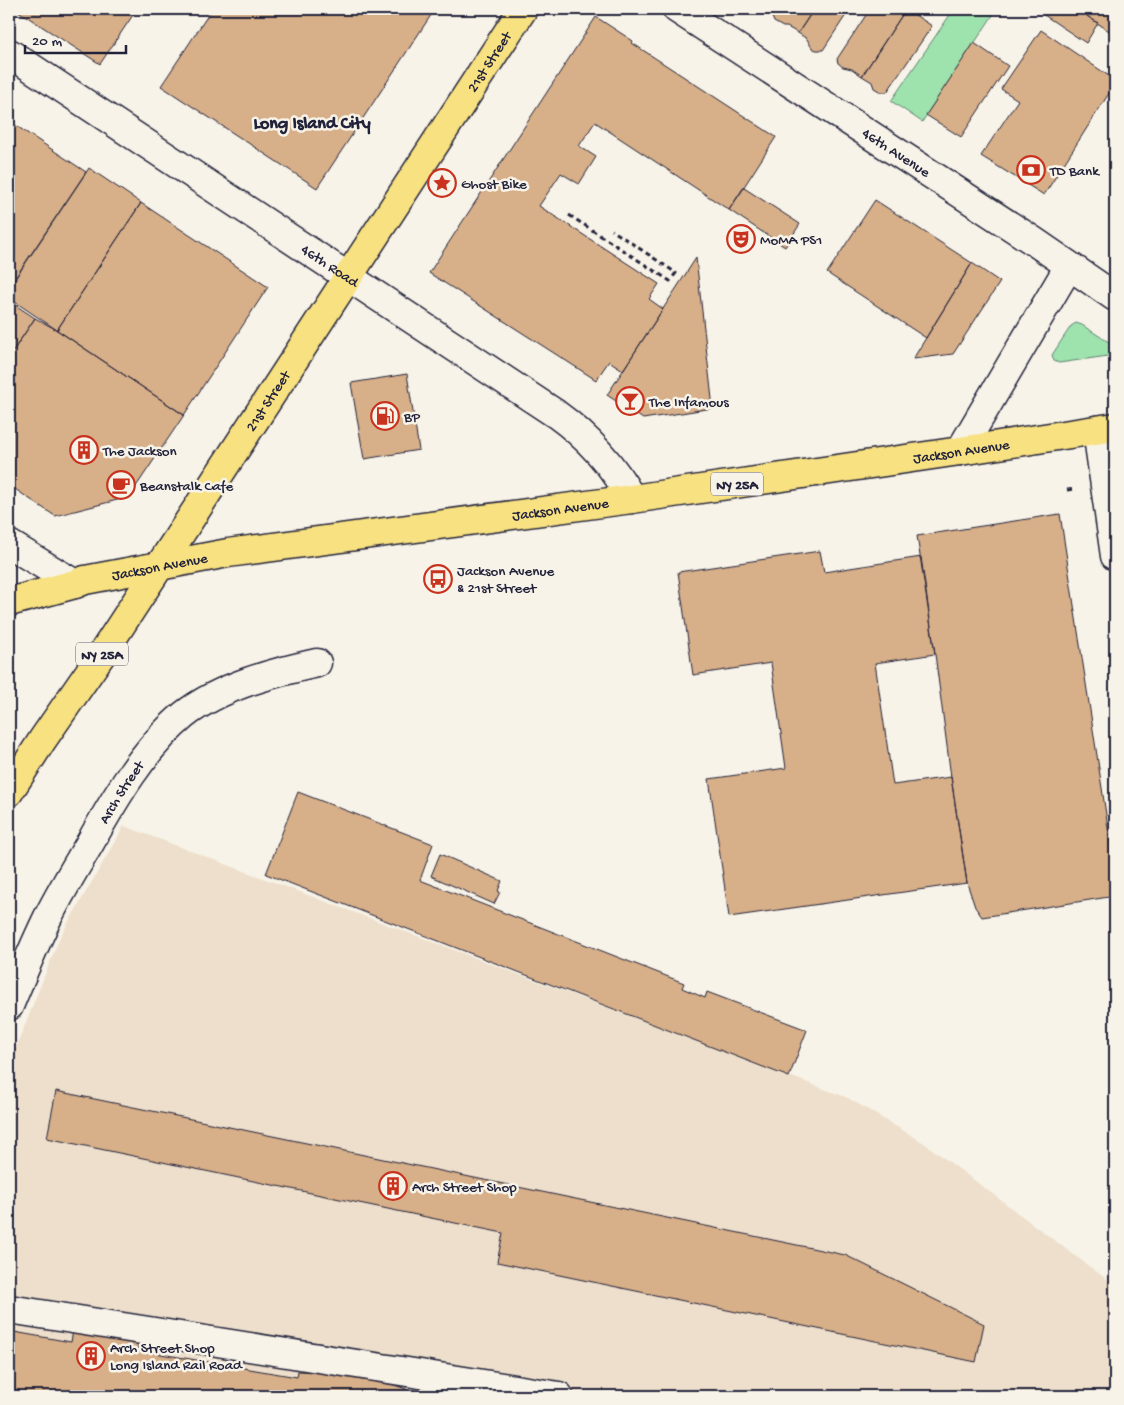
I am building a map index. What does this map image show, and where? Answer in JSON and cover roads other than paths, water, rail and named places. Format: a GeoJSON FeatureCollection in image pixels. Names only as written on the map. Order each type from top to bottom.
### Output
{"type":"FeatureCollection","features":[{"type":"Feature","properties":{"kind":"main road","name":"21st Street"},"geometry":{"type":"LineString","coordinates":[[9,792],[106,648],[523,9]]}},
{"type":"Feature","properties":{"kind":"main road","name":"Jackson Avenue"},"geometry":{"type":"LineString","coordinates":[[9,602],[85,580],[228,553],[632,499],[1106,428]]}},
{"type":"Feature","properties":{"kind":"street","name":"46th Avenue"},"geometry":{"type":"LineString","coordinates":[[676,9],[1115,297]]}},
{"type":"Feature","properties":{"kind":"street","name":"46th Road"},"geometry":{"type":"LineString","coordinates":[[9,53],[572,425],[611,466],[632,499]]}},
{"type":"Feature","properties":{"kind":"street"},"geometry":{"type":"LineString","coordinates":[[960,451],[1069,266]]}},
{"type":"Feature","properties":{"kind":"street"},"geometry":{"type":"LineString","coordinates":[[1106,428],[1115,556]]}},
{"type":"Feature","properties":{"kind":"street"},"geometry":{"type":"LineString","coordinates":[[9,544],[75,584]]}},
{"type":"Feature","properties":{"kind":"street","name":"Arch Street"},"geometry":{"type":"LineString","coordinates":[[9,1006],[48,917],[121,790],[159,739],[184,715],[206,701],[263,677],[317,663]]}},
{"type":"Feature","properties":{"kind":"street"},"geometry":{"type":"LineString","coordinates":[[9,1309],[559,1396]]}},
{"type":"Feature","properties":{"kind":"place","name":"TD Bank"},"geometry":{"type":"Point","coordinates":[1031,170]}},
{"type":"Feature","properties":{"kind":"place","name":"Ghost Bike"},"geometry":{"type":"Point","coordinates":[442,183]}},
{"type":"Feature","properties":{"kind":"place","name":"MoMA PS1"},"geometry":{"type":"Point","coordinates":[741,239]}},
{"type":"Feature","properties":{"kind":"place","name":"The Infamous"},"geometry":{"type":"Point","coordinates":[630,401]}},
{"type":"Feature","properties":{"kind":"place","name":"BP"},"geometry":{"type":"Point","coordinates":[385,416]}},
{"type":"Feature","properties":{"kind":"place","name":"The Jackson"},"geometry":{"type":"Point","coordinates":[84,450]}},
{"type":"Feature","properties":{"kind":"place","name":"Beanstalk Cafe"},"geometry":{"type":"Point","coordinates":[121,485]}},
{"type":"Feature","properties":{"kind":"place","name":"Jackson Avenue & 21st Street"},"geometry":{"type":"Point","coordinates":[438,579]}},
{"type":"Feature","properties":{"kind":"place","name":"Arch Street Shop"},"geometry":{"type":"Point","coordinates":[393,1186]}},
{"type":"Feature","properties":{"kind":"place","name":"Arch Street Shop Long Island Rail Road"},"geometry":{"type":"Point","coordinates":[91,1356]}},
{"type":"Feature","properties":{"kind":"district","name":"Long Island City"},"geometry":{"type":"Point","coordinates":[312,122]}}]}
